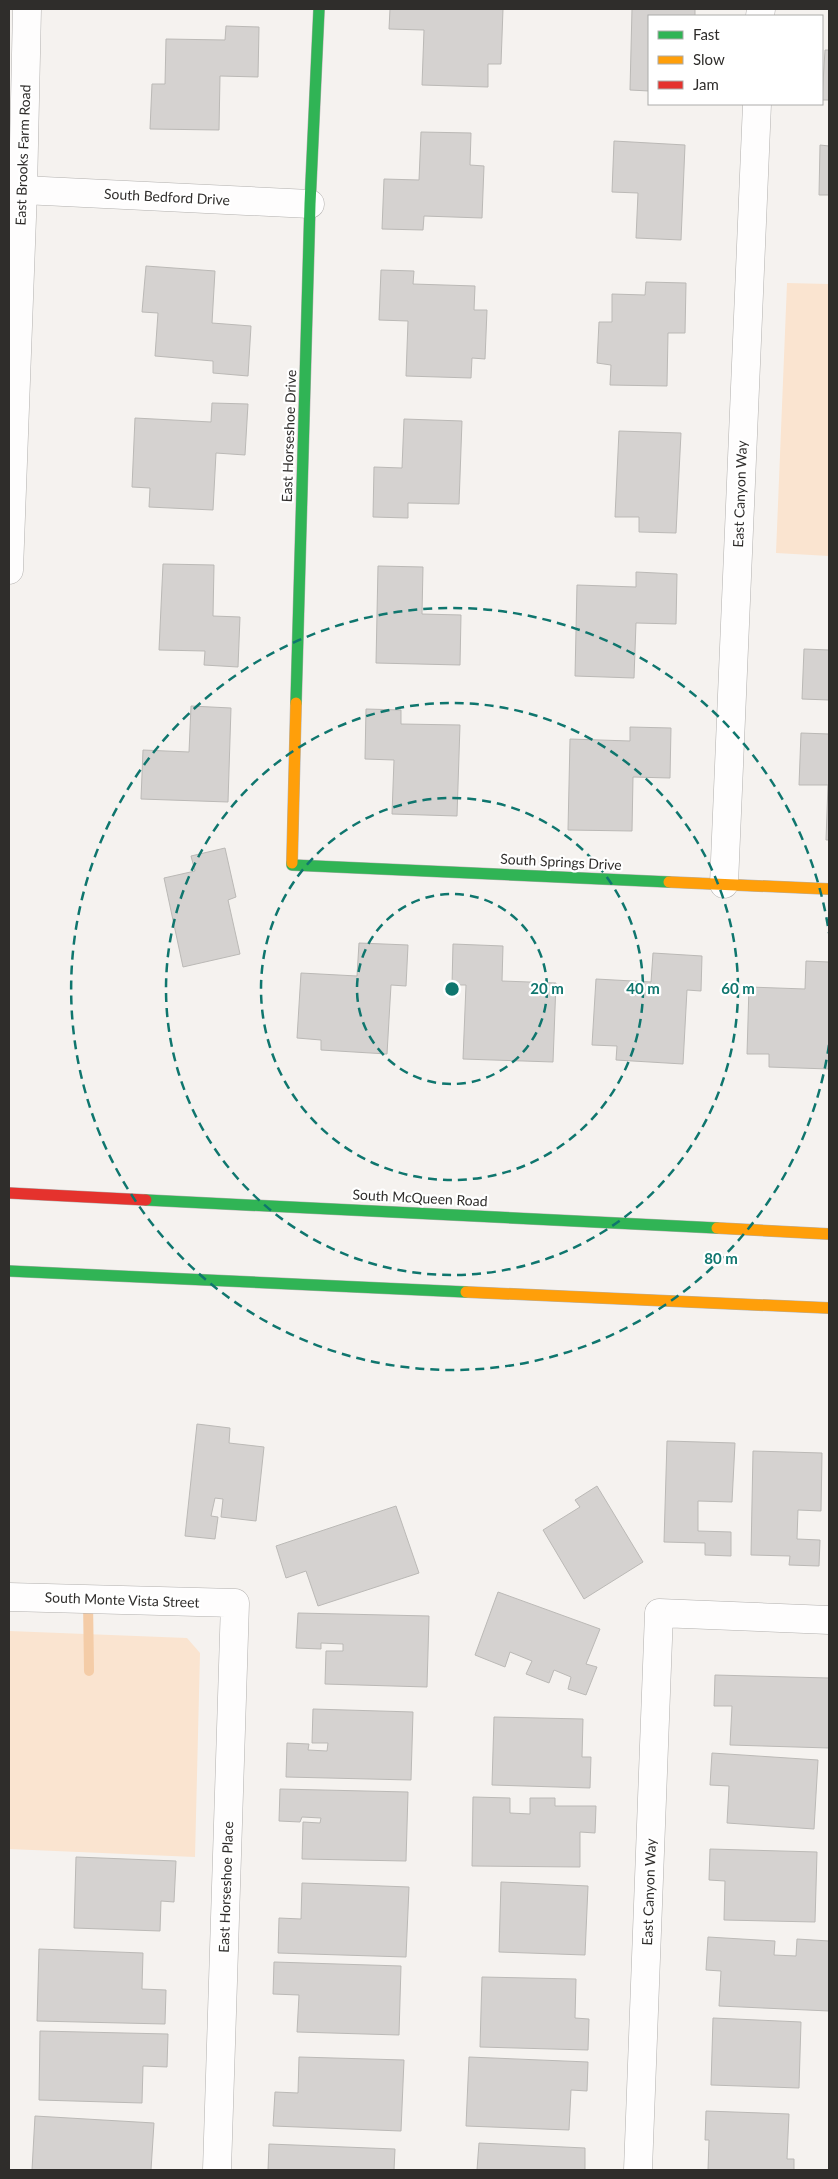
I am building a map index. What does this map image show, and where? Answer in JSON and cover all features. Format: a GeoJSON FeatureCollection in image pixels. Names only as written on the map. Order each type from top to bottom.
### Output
{"type":"FeatureCollection","features":[{"type":"Feature","properties":{"kind":"main road","name":"East Horseshoe Drive"},"geometry":{"type":"LineString","coordinates":[[292,865],[310,204],[319,9]]}},
{"type":"Feature","properties":{"kind":"main road","name":"South Springs Drive"},"geometry":{"type":"LineString","coordinates":[[292,865],[829,889]]}},
{"type":"Feature","properties":{"kind":"main road","name":"South McQueen Road"},"geometry":{"type":"LineString","coordinates":[[9,1193],[829,1234]]}},
{"type":"Feature","properties":{"kind":"main road"},"geometry":{"type":"LineString","coordinates":[[9,1271],[829,1308]]}},
{"type":"Feature","properties":{"kind":"street","name":"East Brooks Farm Road"},"geometry":{"type":"LineString","coordinates":[[9,570],[13,190],[27,9]]}},
{"type":"Feature","properties":{"kind":"street","name":"East Canyon Way"},"geometry":{"type":"LineString","coordinates":[[724,884],[757,105]]}},
{"type":"Feature","properties":{"kind":"street","name":"South Bedford Drive"},"geometry":{"type":"LineString","coordinates":[[13,190],[310,204]]}},
{"type":"Feature","properties":{"kind":"street","name":"South Monte Vista Street"},"geometry":{"type":"LineString","coordinates":[[9,1597],[234,1603]]}},
{"type":"Feature","properties":{"kind":"street","name":"East Horseshoe Place"},"geometry":{"type":"LineString","coordinates":[[216,2170],[234,1603]]}},
{"type":"Feature","properties":{"kind":"street","name":"East Canyon Way"},"geometry":{"type":"LineString","coordinates":[[638,2170],[659,1613],[829,1620]]}},
{"type":"Feature","properties":{"kind":"shaded area"},"geometry":{"type":"Polygon","coordinates":[[[787,283],[829,284],[829,556],[776,553],[787,283]]]}},
{"type":"Feature","properties":{"kind":"shaded area"},"geometry":{"type":"Polygon","coordinates":[[[9,1631],[187,1638],[200,1653],[195,1857],[9,1849],[9,1631]]]}},
{"type":"Feature","properties":{"kind":"building"},"geometry":{"type":"Polygon","coordinates":[[[390,9],[503,9],[501,64],[488,64],[488,87],[422,85],[424,30],[389,29],[390,9]]]}},
{"type":"Feature","properties":{"kind":"building"},"geometry":{"type":"Polygon","coordinates":[[[632,9],[695,9],[695,15],[648,15],[648,91],[630,90],[632,9]]]}},
{"type":"Feature","properties":{"kind":"building"},"geometry":{"type":"Polygon","coordinates":[[[226,26],[259,27],[258,77],[220,76],[219,130],[150,129],[152,84],[165,84],[166,39],[225,40],[226,26]]]}},
{"type":"Feature","properties":{"kind":"building"},"geometry":{"type":"Polygon","coordinates":[[[825,50],[829,50],[829,100],[823,100],[825,50]]]}},
{"type":"Feature","properties":{"kind":"building"},"geometry":{"type":"Polygon","coordinates":[[[421,132],[471,133],[470,165],[484,166],[482,218],[424,216],[423,230],[382,229],[384,179],[419,180],[421,132]]]}},
{"type":"Feature","properties":{"kind":"building"},"geometry":{"type":"Polygon","coordinates":[[[614,141],[685,145],[681,240],[636,238],[638,193],[612,192],[614,141]]]}},
{"type":"Feature","properties":{"kind":"building"},"geometry":{"type":"Polygon","coordinates":[[[820,145],[829,146],[829,195],[819,195],[820,145]]]}},
{"type":"Feature","properties":{"kind":"building"},"geometry":{"type":"Polygon","coordinates":[[[146,266],[215,271],[212,323],[251,326],[248,376],[213,373],[213,361],[155,356],[158,313],[142,312],[146,266]]]}},
{"type":"Feature","properties":{"kind":"building"},"geometry":{"type":"Polygon","coordinates":[[[381,270],[414,271],[413,284],[475,286],[474,310],[487,310],[485,359],[472,358],[471,378],[406,376],[408,321],[379,320],[381,270]]]}},
{"type":"Feature","properties":{"kind":"building"},"geometry":{"type":"Polygon","coordinates":[[[646,282],[686,283],[685,333],[668,333],[667,386],[610,385],[611,365],[597,363],[599,322],[612,322],[612,294],[645,295],[646,282]]]}},
{"type":"Feature","properties":{"kind":"building"},"geometry":{"type":"Polygon","coordinates":[[[212,403],[248,404],[245,455],[216,453],[213,510],[149,507],[150,488],[132,487],[135,418],[211,422],[212,403]]]}},
{"type":"Feature","properties":{"kind":"building"},"geometry":{"type":"Polygon","coordinates":[[[404,419],[462,421],[459,504],[408,503],[408,518],[373,517],[374,467],[402,468],[404,419]]]}},
{"type":"Feature","properties":{"kind":"building"},"geometry":{"type":"Polygon","coordinates":[[[619,431],[681,433],[676,533],[639,532],[639,517],[615,517],[619,431]]]}},
{"type":"Feature","properties":{"kind":"building"},"geometry":{"type":"Polygon","coordinates":[[[163,564],[214,565],[213,616],[240,617],[238,667],[204,665],[205,651],[159,650],[163,564]]]}},
{"type":"Feature","properties":{"kind":"building"},"geometry":{"type":"Polygon","coordinates":[[[378,566],[423,567],[422,614],[461,615],[460,665],[376,663],[378,566]]]}},
{"type":"Feature","properties":{"kind":"building"},"geometry":{"type":"Polygon","coordinates":[[[636,572],[677,574],[676,624],[636,623],[634,678],[575,676],[577,585],[636,587],[636,572]]]}},
{"type":"Feature","properties":{"kind":"building"},"geometry":{"type":"Polygon","coordinates":[[[804,649],[829,650],[829,700],[802,699],[804,649]]]}},
{"type":"Feature","properties":{"kind":"building"},"geometry":{"type":"Polygon","coordinates":[[[191,706],[231,708],[228,802],[141,799],[143,750],[189,752],[191,706]]]}},
{"type":"Feature","properties":{"kind":"building"},"geometry":{"type":"Polygon","coordinates":[[[366,709],[401,710],[401,724],[460,725],[457,816],[392,814],[394,760],[365,759],[366,709]]]}},
{"type":"Feature","properties":{"kind":"building"},"geometry":{"type":"Polygon","coordinates":[[[630,727],[671,728],[670,778],[633,777],[632,831],[568,830],[570,739],[630,741],[630,727]]]}},
{"type":"Feature","properties":{"kind":"building"},"geometry":{"type":"Polygon","coordinates":[[[801,733],[829,734],[829,840],[826,840],[828,785],[799,785],[801,733]]]}},
{"type":"Feature","properties":{"kind":"building"},"geometry":{"type":"Polygon","coordinates":[[[225,848],[236,897],[228,900],[240,954],[183,967],[164,878],[195,871],[191,856],[225,848]]]}},
{"type":"Feature","properties":{"kind":"building"},"geometry":{"type":"Polygon","coordinates":[[[359,943],[408,945],[406,986],[391,985],[387,1054],[321,1050],[321,1040],[297,1038],[301,973],[357,976],[359,943]]]}},
{"type":"Feature","properties":{"kind":"building"},"geometry":{"type":"Polygon","coordinates":[[[453,944],[503,946],[502,981],[556,983],[553,1062],[463,1059],[466,985],[452,985],[453,944]]]}},
{"type":"Feature","properties":{"kind":"building"},"geometry":{"type":"Polygon","coordinates":[[[653,953],[702,956],[701,991],[687,990],[683,1064],[616,1060],[617,1046],[592,1045],[596,979],[651,982],[653,953]]]}},
{"type":"Feature","properties":{"kind":"building"},"geometry":{"type":"Polygon","coordinates":[[[806,961],[829,962],[829,1069],[769,1067],[769,1054],[747,1054],[749,987],[805,989],[806,961]]]}},
{"type":"Feature","properties":{"kind":"building"},"geometry":{"type":"Polygon","coordinates":[[[197,1424],[230,1428],[229,1443],[264,1447],[256,1521],[221,1517],[223,1499],[215,1498],[211,1516],[218,1517],[215,1539],[185,1536],[197,1424]]]}},
{"type":"Feature","properties":{"kind":"building"},"geometry":{"type":"Polygon","coordinates":[[[667,1441],[735,1443],[732,1502],[698,1501],[698,1531],[731,1532],[731,1556],[705,1555],[705,1543],[664,1542],[667,1441]]]}},
{"type":"Feature","properties":{"kind":"building"},"geometry":{"type":"Polygon","coordinates":[[[753,1451],[822,1453],[821,1511],[798,1510],[797,1539],[820,1540],[819,1566],[789,1565],[790,1556],[751,1555],[753,1451]]]}},
{"type":"Feature","properties":{"kind":"building"},"geometry":{"type":"Polygon","coordinates":[[[597,1486],[643,1562],[584,1599],[543,1530],[580,1507],[575,1500],[597,1486]]]}},
{"type":"Feature","properties":{"kind":"building"},"geometry":{"type":"Polygon","coordinates":[[[396,1506],[419,1573],[318,1606],[306,1571],[286,1578],[276,1546],[396,1506]]]}},
{"type":"Feature","properties":{"kind":"building"},"geometry":{"type":"Polygon","coordinates":[[[498,1592],[600,1629],[586,1664],[597,1667],[586,1695],[568,1689],[571,1677],[554,1670],[549,1683],[526,1674],[532,1661],[510,1652],[505,1667],[475,1655],[498,1592]]]}},
{"type":"Feature","properties":{"kind":"building"},"geometry":{"type":"Polygon","coordinates":[[[298,1613],[429,1616],[427,1687],[325,1684],[326,1651],[343,1651],[343,1644],[321,1643],[321,1649],[296,1648],[298,1613]]]}},
{"type":"Feature","properties":{"kind":"building"},"geometry":{"type":"Polygon","coordinates":[[[715,1675],[829,1678],[829,1748],[730,1745],[732,1706],[714,1706],[715,1675]]]}},
{"type":"Feature","properties":{"kind":"building"},"geometry":{"type":"Polygon","coordinates":[[[313,1709],[413,1712],[411,1780],[286,1777],[287,1743],[309,1744],[308,1750],[327,1751],[328,1743],[312,1743],[313,1709]]]}},
{"type":"Feature","properties":{"kind":"building"},"geometry":{"type":"Polygon","coordinates":[[[494,1717],[583,1719],[582,1757],[591,1757],[590,1788],[492,1785],[494,1717]]]}},
{"type":"Feature","properties":{"kind":"building"},"geometry":{"type":"Polygon","coordinates":[[[712,1753],[818,1760],[814,1829],[727,1823],[729,1786],[710,1785],[712,1753]]]}},
{"type":"Feature","properties":{"kind":"building"},"geometry":{"type":"Polygon","coordinates":[[[280,1789],[408,1792],[406,1861],[302,1859],[303,1822],[320,1823],[321,1818],[302,1817],[300,1822],[279,1821],[280,1789]]]}},
{"type":"Feature","properties":{"kind":"building"},"geometry":{"type":"Polygon","coordinates":[[[473,1797],[510,1798],[510,1813],[530,1814],[530,1798],[555,1798],[555,1806],[596,1806],[595,1833],[580,1832],[580,1867],[472,1866],[473,1797]]]}},
{"type":"Feature","properties":{"kind":"building"},"geometry":{"type":"Polygon","coordinates":[[[710,1849],[817,1852],[815,1922],[724,1920],[725,1881],[709,1880],[710,1849]]]}},
{"type":"Feature","properties":{"kind":"building"},"geometry":{"type":"Polygon","coordinates":[[[76,1857],[176,1861],[174,1902],[161,1901],[160,1931],[74,1928],[76,1857]]]}},
{"type":"Feature","properties":{"kind":"building"},"geometry":{"type":"Polygon","coordinates":[[[501,1882],[588,1886],[585,1955],[499,1952],[501,1882]]]}},
{"type":"Feature","properties":{"kind":"building"},"geometry":{"type":"Polygon","coordinates":[[[302,1883],[409,1887],[406,1957],[278,1953],[279,1918],[301,1919],[302,1883]]]}},
{"type":"Feature","properties":{"kind":"building"},"geometry":{"type":"Polygon","coordinates":[[[708,1937],[775,1941],[774,1955],[796,1956],[797,1939],[829,1941],[829,2011],[719,2006],[721,1971],[706,1970],[708,1937]]]}},
{"type":"Feature","properties":{"kind":"building"},"geometry":{"type":"Polygon","coordinates":[[[39,1949],[143,1953],[142,1989],[166,1990],[165,2024],[37,2021],[39,1949]]]}},
{"type":"Feature","properties":{"kind":"building"},"geometry":{"type":"Polygon","coordinates":[[[274,1962],[401,1966],[399,2035],[297,2032],[299,1995],[273,1994],[274,1962]]]}},
{"type":"Feature","properties":{"kind":"building"},"geometry":{"type":"Polygon","coordinates":[[[482,1977],[576,1979],[575,2018],[589,2019],[588,2050],[480,2047],[482,1977]]]}},
{"type":"Feature","properties":{"kind":"building"},"geometry":{"type":"Polygon","coordinates":[[[713,2018],[801,2022],[799,2088],[711,2085],[713,2018]]]}},
{"type":"Feature","properties":{"kind":"building"},"geometry":{"type":"Polygon","coordinates":[[[40,2031],[168,2034],[167,2067],[143,2066],[142,2103],[39,2100],[40,2031]]]}},
{"type":"Feature","properties":{"kind":"building"},"geometry":{"type":"Polygon","coordinates":[[[299,2057],[404,2060],[401,2131],[273,2126],[275,2092],[298,2093],[299,2057]]]}},
{"type":"Feature","properties":{"kind":"building"},"geometry":{"type":"Polygon","coordinates":[[[469,2057],[588,2062],[587,2091],[571,2090],[569,2130],[466,2126],[469,2057]]]}},
{"type":"Feature","properties":{"kind":"building"},"geometry":{"type":"Polygon","coordinates":[[[706,2111],[789,2114],[787,2159],[794,2159],[794,2170],[708,2170],[709,2140],[705,2140],[706,2111]]]}},
{"type":"Feature","properties":{"kind":"building"},"geometry":{"type":"Polygon","coordinates":[[[35,2116],[154,2123],[151,2170],[32,2170],[35,2116]]]}},
{"type":"Feature","properties":{"kind":"building"},"geometry":{"type":"Polygon","coordinates":[[[479,2143],[585,2148],[585,2170],[477,2170],[479,2143]]]}},
{"type":"Feature","properties":{"kind":"building"},"geometry":{"type":"Polygon","coordinates":[[[269,2144],[395,2149],[394,2170],[268,2170],[269,2144]]]}},
{"type":"Feature","properties":{"kind":"waterway"},"geometry":{"type":"LineString","coordinates":[[88,1600],[89,1671]]}},
{"type":"Feature","properties":{"kind":"traffic: fast"},"geometry":{"type":"LineString","coordinates":[[296,703],[310,204],[319,9]]}},
{"type":"Feature","properties":{"kind":"traffic: fast"},"geometry":{"type":"LineString","coordinates":[[292,863],[292,865],[669,882]]}},
{"type":"Feature","properties":{"kind":"traffic: fast"},"geometry":{"type":"LineString","coordinates":[[146,1200],[717,1228]]}},
{"type":"Feature","properties":{"kind":"traffic: fast"},"geometry":{"type":"LineString","coordinates":[[9,1271],[466,1292]]}},
{"type":"Feature","properties":{"kind":"traffic: slow"},"geometry":{"type":"LineString","coordinates":[[292,863],[296,703]]}},
{"type":"Feature","properties":{"kind":"traffic: slow"},"geometry":{"type":"LineString","coordinates":[[669,882],[829,889]]}},
{"type":"Feature","properties":{"kind":"traffic: slow"},"geometry":{"type":"LineString","coordinates":[[717,1228],[829,1234]]}},
{"type":"Feature","properties":{"kind":"traffic: slow"},"geometry":{"type":"LineString","coordinates":[[466,1292],[829,1308]]}},
{"type":"Feature","properties":{"kind":"traffic: jam"},"geometry":{"type":"LineString","coordinates":[[9,1193],[146,1200]]}}]}
